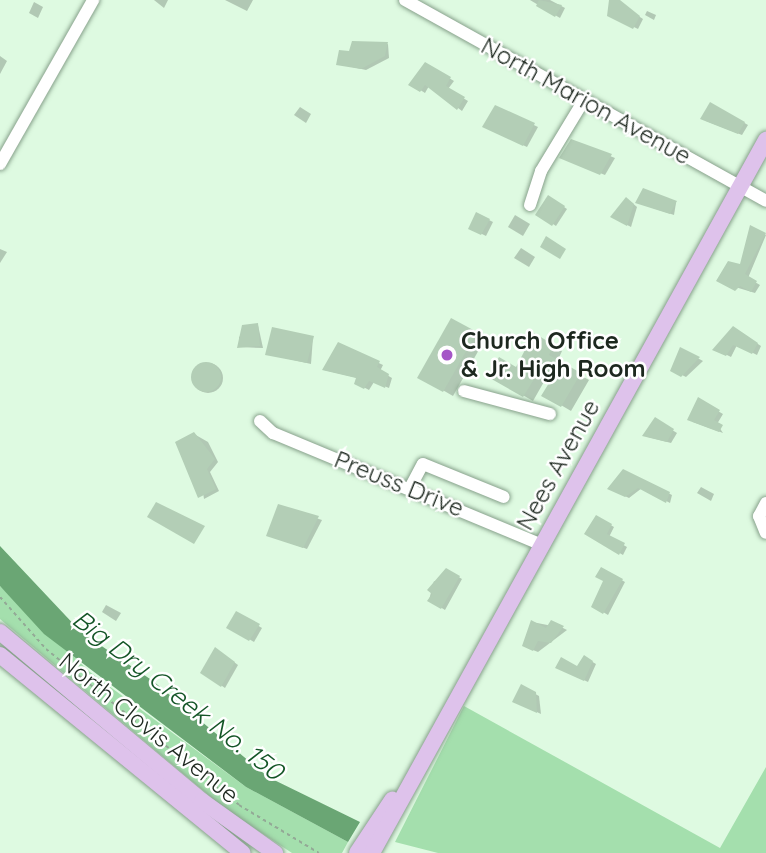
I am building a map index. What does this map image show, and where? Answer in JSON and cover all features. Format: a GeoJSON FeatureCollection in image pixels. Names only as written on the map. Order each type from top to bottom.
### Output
{"type":"FeatureCollection","features":[{"type":"Feature","properties":{"kind":"main road","name":"Nees Avenue"},"geometry":{"type":"LineString","coordinates":[[372,853],[410,775],[766,140]]}},
{"type":"Feature","properties":{"kind":"main road","name":"North Clovis Avenue"},"geometry":{"type":"LineString","coordinates":[[0,632],[202,802],[275,853]]}},
{"type":"Feature","properties":{"kind":"main road","name":"North Clovis Avenue"},"geometry":{"type":"LineString","coordinates":[[0,655],[243,853]]}},
{"type":"Feature","properties":{"kind":"main road","name":"Nees Avenue"},"geometry":{"type":"LineString","coordinates":[[357,853],[410,775]]}},
{"type":"Feature","properties":{"kind":"street"},"geometry":{"type":"LineString","coordinates":[[0,164],[93,0]]}},
{"type":"Feature","properties":{"kind":"street","name":"North Marion Avenue"},"geometry":{"type":"LineString","coordinates":[[405,0],[766,201]]}},
{"type":"Feature","properties":{"kind":"street"},"geometry":{"type":"LineString","coordinates":[[530,205],[541,172],[584,100]]}},
{"type":"Feature","properties":{"kind":"street"},"geometry":{"type":"LineString","coordinates":[[464,391],[550,414]]}},
{"type":"Feature","properties":{"kind":"street","name":"Preuss Drive"},"geometry":{"type":"LineString","coordinates":[[260,421],[273,433],[458,507],[541,544]]}},
{"type":"Feature","properties":{"kind":"street"},"geometry":{"type":"LineString","coordinates":[[410,488],[423,464],[503,497]]}},
{"type":"Feature","properties":{"kind":"street"},"geometry":{"type":"LineString","coordinates":[[458,507],[468,484]]}},
{"type":"Feature","properties":{"kind":"street"},"geometry":{"type":"LineString","coordinates":[[766,503],[759,516],[766,533]]}},
{"type":"Feature","properties":{"kind":"path"},"geometry":{"type":"LineString","coordinates":[[0,597],[46,649],[239,805],[319,853]]}},
{"type":"Feature","properties":{"kind":"shaded area"},"geometry":{"type":"Polygon","coordinates":[[[0,546],[81,632],[153,681],[268,777],[360,822],[348,842],[246,787],[44,634],[0,586],[0,546]]]}},
{"type":"Feature","properties":{"kind":"shaded area"},"geometry":{"type":"Polygon","coordinates":[[[0,586],[90,672],[246,787],[348,842],[342,853],[292,853],[225,809],[0,619],[0,586]]]}},
{"type":"Feature","properties":{"kind":"shaded area"},"geometry":{"type":"Polygon","coordinates":[[[464,706],[720,848],[766,767],[766,853],[438,853],[395,842],[464,706]]]}},
{"type":"Feature","properties":{"kind":"building"},"geometry":{"type":"Polygon","coordinates":[[[539,0],[562,5],[555,17],[536,6],[539,0]]]}},
{"type":"Feature","properties":{"kind":"building"},"geometry":{"type":"Polygon","coordinates":[[[609,0],[620,0],[640,16],[633,29],[607,16],[609,0]]]}},
{"type":"Feature","properties":{"kind":"building"},"geometry":{"type":"Polygon","coordinates":[[[352,41],[388,42],[385,56],[361,69],[336,65],[339,50],[349,51],[352,41]]]}},
{"type":"Feature","properties":{"kind":"building"},"geometry":{"type":"Polygon","coordinates":[[[425,62],[451,77],[446,86],[465,97],[457,110],[425,85],[420,92],[408,85],[425,62]]]}},
{"type":"Feature","properties":{"kind":"building"},"geometry":{"type":"Polygon","coordinates":[[[710,102],[745,122],[738,134],[700,119],[710,102]]]}},
{"type":"Feature","properties":{"kind":"building"},"geometry":{"type":"Polygon","coordinates":[[[495,105],[535,123],[523,146],[482,127],[495,105]]]}},
{"type":"Feature","properties":{"kind":"building"},"geometry":{"type":"Polygon","coordinates":[[[571,139],[612,154],[600,175],[559,158],[571,139]]]}},
{"type":"Feature","properties":{"kind":"building"},"geometry":{"type":"Polygon","coordinates":[[[643,188],[677,201],[670,214],[635,203],[643,188]]]}},
{"type":"Feature","properties":{"kind":"building"},"geometry":{"type":"Polygon","coordinates":[[[548,195],[565,206],[552,226],[535,215],[548,195]]]}},
{"type":"Feature","properties":{"kind":"building"},"geometry":{"type":"Polygon","coordinates":[[[626,197],[634,204],[627,226],[610,217],[626,197]]]}},
{"type":"Feature","properties":{"kind":"building"},"geometry":{"type":"Polygon","coordinates":[[[476,212],[490,219],[481,235],[468,229],[476,212]]]}},
{"type":"Feature","properties":{"kind":"building"},"geometry":{"type":"Polygon","coordinates":[[[750,225],[766,233],[745,274],[757,281],[751,292],[740,286],[735,291],[716,281],[728,261],[740,264],[750,225]]]}},
{"type":"Feature","properties":{"kind":"building"},"geometry":{"type":"Polygon","coordinates":[[[546,236],[566,249],[560,259],[540,247],[546,236]]]}},
{"type":"Feature","properties":{"kind":"building","name":"Church Office & Jr. High Room"},"geometry":{"type":"Polygon","coordinates":[[[451,318],[477,332],[443,392],[417,378],[451,318]]]}},
{"type":"Feature","properties":{"kind":"building"},"geometry":{"type":"Polygon","coordinates":[[[258,323],[260,346],[237,348],[242,325],[258,323]]]}},
{"type":"Feature","properties":{"kind":"building"},"geometry":{"type":"Polygon","coordinates":[[[733,326],[758,343],[752,354],[733,345],[726,356],[712,350],[733,326]]]}},
{"type":"Feature","properties":{"kind":"building"},"geometry":{"type":"Polygon","coordinates":[[[272,327],[314,336],[307,363],[265,355],[272,327]]]}},
{"type":"Feature","properties":{"kind":"building"},"geometry":{"type":"Polygon","coordinates":[[[534,333],[554,345],[549,355],[581,373],[561,407],[541,396],[549,383],[536,376],[523,397],[488,377],[499,357],[516,367],[534,333]]]}},
{"type":"Feature","properties":{"kind":"building"},"geometry":{"type":"Polygon","coordinates":[[[338,342],[380,361],[377,367],[389,374],[385,388],[369,381],[364,389],[354,384],[356,378],[322,370],[338,342]]]}},
{"type":"Feature","properties":{"kind":"building"},"geometry":{"type":"Polygon","coordinates":[[[680,347],[700,357],[681,377],[670,371],[680,347]]]}},
{"type":"Feature","properties":{"kind":"building"},"geometry":{"type":"Polygon","coordinates":[[[206,362],[217,366],[221,377],[217,388],[206,392],[195,388],[191,377],[195,366],[206,362]]]}},
{"type":"Feature","properties":{"kind":"building"},"geometry":{"type":"Polygon","coordinates":[[[698,397],[720,410],[714,420],[723,425],[719,432],[687,420],[698,397]]]}},
{"type":"Feature","properties":{"kind":"building"},"geometry":{"type":"Polygon","coordinates":[[[655,417],[674,429],[667,442],[642,436],[655,417]]]}},
{"type":"Feature","properties":{"kind":"building"},"geometry":{"type":"Polygon","coordinates":[[[194,432],[215,459],[207,469],[216,489],[198,498],[175,442],[194,432]]]}},
{"type":"Feature","properties":{"kind":"building"},"geometry":{"type":"Polygon","coordinates":[[[623,469],[670,492],[666,503],[638,488],[625,497],[607,489],[623,469]]]}},
{"type":"Feature","properties":{"kind":"building"},"geometry":{"type":"Polygon","coordinates":[[[156,502],[205,526],[194,544],[147,517],[156,502]]]}},
{"type":"Feature","properties":{"kind":"building"},"geometry":{"type":"Polygon","coordinates":[[[278,504],[319,516],[303,548],[266,536],[278,504]]]}},
{"type":"Feature","properties":{"kind":"building"},"geometry":{"type":"Polygon","coordinates":[[[596,515],[612,524],[607,534],[625,543],[619,555],[584,534],[596,515]]]}},
{"type":"Feature","properties":{"kind":"building"},"geometry":{"type":"Polygon","coordinates":[[[601,567],[623,579],[603,614],[591,607],[603,581],[595,577],[601,567]]]}},
{"type":"Feature","properties":{"kind":"building"},"geometry":{"type":"Polygon","coordinates":[[[446,568],[460,576],[441,609],[427,601],[432,594],[427,590],[446,568]]]}},
{"type":"Feature","properties":{"kind":"building"},"geometry":{"type":"Polygon","coordinates":[[[236,611],[260,624],[249,641],[226,628],[236,611]]]}},
{"type":"Feature","properties":{"kind":"building"},"geometry":{"type":"Polygon","coordinates":[[[531,620],[546,628],[551,620],[564,626],[551,643],[538,641],[533,651],[522,646],[531,620]]]}},
{"type":"Feature","properties":{"kind":"building"},"geometry":{"type":"Polygon","coordinates":[[[215,647],[235,662],[221,687],[200,673],[215,647]]]}},
{"type":"Feature","properties":{"kind":"building"},"geometry":{"type":"Polygon","coordinates":[[[584,655],[593,661],[584,681],[555,668],[561,657],[577,666],[584,655]]]}},
{"type":"Feature","properties":{"kind":"building"},"geometry":{"type":"Polygon","coordinates":[[[521,684],[536,692],[537,713],[512,702],[521,684]]]}},
{"type":"Feature","properties":{"kind":"place","name":"Church Office & Jr. High Room"},"geometry":{"type":"Point","coordinates":[447,355]}},
{"type":"Feature","properties":{"kind":"water label","name":"Big Dry Creek No. 150"},"geometry":{"type":"Point","coordinates":[178,695]}}]}
